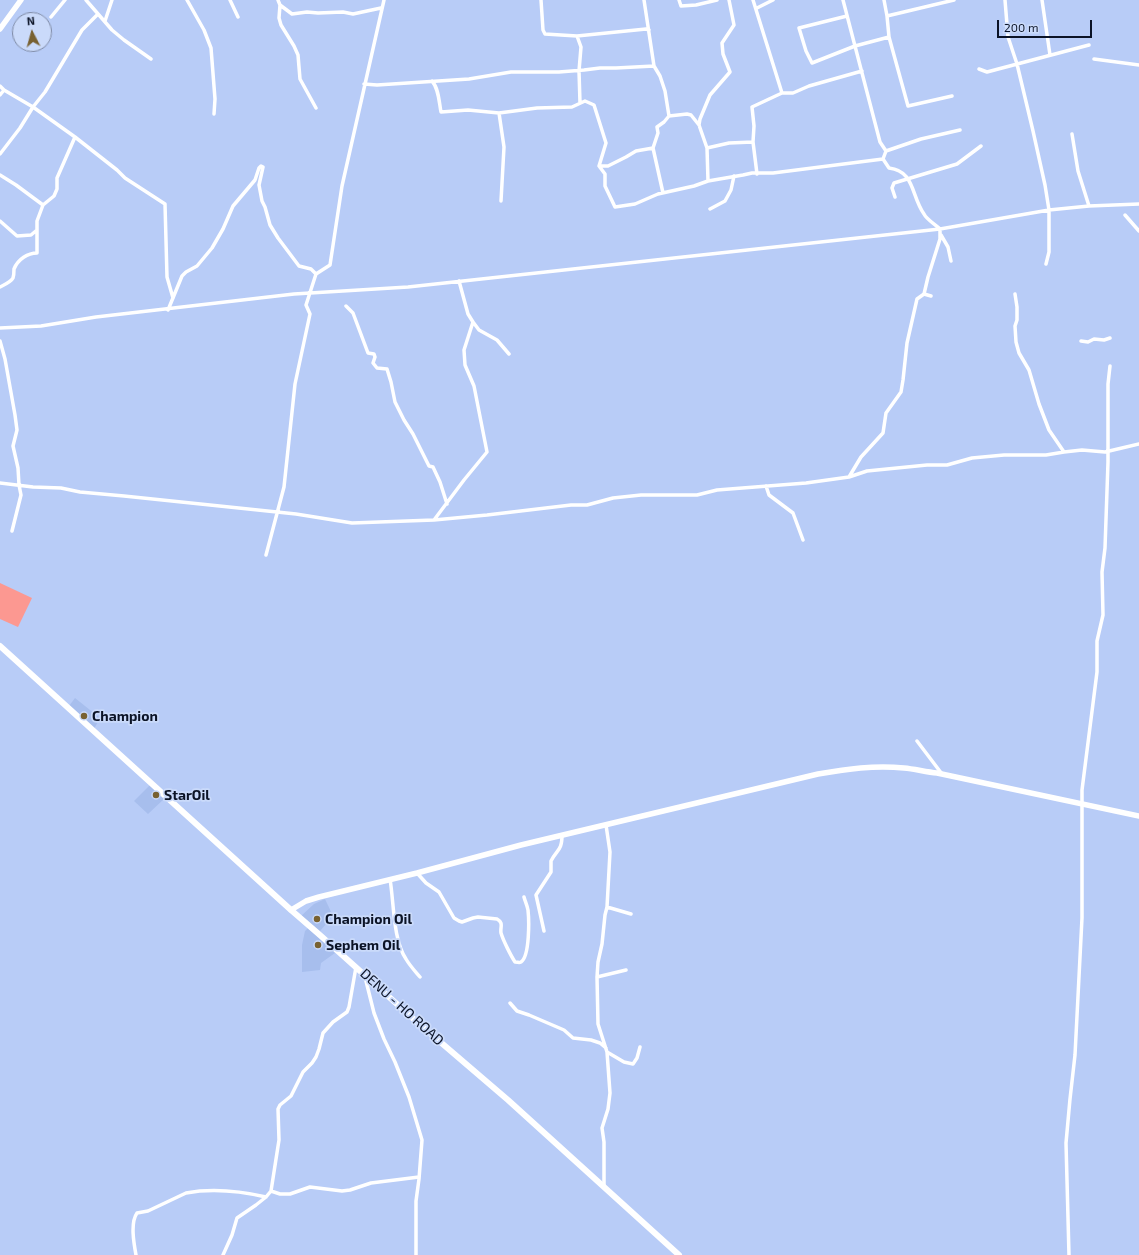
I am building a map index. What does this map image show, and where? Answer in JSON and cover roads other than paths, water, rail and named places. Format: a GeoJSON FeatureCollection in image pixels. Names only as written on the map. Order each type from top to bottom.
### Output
{"type":"FeatureCollection","features":[{"type":"Feature","properties":{"kind":"main road","name":"DENU - HO ROAD"},"geometry":{"type":"LineString","coordinates":[[0,646],[291,910],[417,1022],[508,1100],[679,1255]]}},
{"type":"Feature","properties":{"kind":"street"},"geometry":{"type":"LineString","coordinates":[[0,29],[21,0]]}},
{"type":"Feature","properties":{"kind":"street"},"geometry":{"type":"LineString","coordinates":[[52,16],[64,0]]}},
{"type":"Feature","properties":{"kind":"street"},"geometry":{"type":"LineString","coordinates":[[86,0],[112,30],[151,59]]}},
{"type":"Feature","properties":{"kind":"street"},"geometry":{"type":"LineString","coordinates":[[105,21],[112,0]]}},
{"type":"Feature","properties":{"kind":"street"},"geometry":{"type":"LineString","coordinates":[[187,0],[204,30],[211,48],[215,99],[214,114]]}},
{"type":"Feature","properties":{"kind":"street"},"geometry":{"type":"LineString","coordinates":[[230,0],[238,17]]}},
{"type":"Feature","properties":{"kind":"street"},"geometry":{"type":"LineString","coordinates":[[278,0],[280,4],[292,14],[307,12],[343,12],[353,14],[381,8]]}},
{"type":"Feature","properties":{"kind":"street"},"geometry":{"type":"LineString","coordinates":[[266,555],[284,487],[295,384],[310,314],[306,305],[316,274],[330,265],[342,186],[384,0]]}},
{"type":"Feature","properties":{"kind":"street"},"geometry":{"type":"LineString","coordinates":[[542,0],[543,30],[545,34],[577,36],[646,29],[649,30]]}},
{"type":"Feature","properties":{"kind":"street"},"geometry":{"type":"LineString","coordinates":[[644,0],[654,66],[660,76],[669,116]]}},
{"type":"Feature","properties":{"kind":"street"},"geometry":{"type":"LineString","coordinates":[[679,0],[681,6],[696,5],[717,0]]}},
{"type":"Feature","properties":{"kind":"street"},"geometry":{"type":"LineString","coordinates":[[699,125],[710,95],[730,72],[723,54],[722,43],[734,25],[729,0]]}},
{"type":"Feature","properties":{"kind":"street"},"geometry":{"type":"LineString","coordinates":[[753,0],[782,93]]}},
{"type":"Feature","properties":{"kind":"street"},"geometry":{"type":"LineString","coordinates":[[756,8],[773,0]]}},
{"type":"Feature","properties":{"kind":"street"},"geometry":{"type":"LineString","coordinates":[[843,0],[880,142],[886,151]]}},
{"type":"Feature","properties":{"kind":"street"},"geometry":{"type":"LineString","coordinates":[[884,0],[889,37],[908,106],[952,96]]}},
{"type":"Feature","properties":{"kind":"street"},"geometry":{"type":"LineString","coordinates":[[887,16],[954,0]]}},
{"type":"Feature","properties":{"kind":"street"},"geometry":{"type":"LineString","coordinates":[[1005,0],[1008,36],[1017,64],[1045,185],[1049,210],[1049,252],[1046,264]]}},
{"type":"Feature","properties":{"kind":"street"},"geometry":{"type":"LineString","coordinates":[[1042,0],[1050,55]]}},
{"type":"Feature","properties":{"kind":"street"},"geometry":{"type":"LineString","coordinates":[[280,4],[279,18],[281,25],[298,55],[300,79],[316,108]]}},
{"type":"Feature","properties":{"kind":"street"},"geometry":{"type":"LineString","coordinates":[[0,154],[45,92],[82,30],[98,14]]}},
{"type":"Feature","properties":{"kind":"street"},"geometry":{"type":"LineString","coordinates":[[847,16],[799,28],[806,51],[812,63],[855,46],[889,37]]}},
{"type":"Feature","properties":{"kind":"street"},"geometry":{"type":"LineString","coordinates":[[577,36],[581,47],[579,71],[580,103]]}},
{"type":"Feature","properties":{"kind":"street"},"geometry":{"type":"LineString","coordinates":[[979,69],[987,72],[1089,45]]}},
{"type":"Feature","properties":{"kind":"street"},"geometry":{"type":"LineString","coordinates":[[1094,59],[1139,65]]}},
{"type":"Feature","properties":{"kind":"street"},"geometry":{"type":"LineString","coordinates":[[364,84],[377,85],[470,79],[511,72],[559,72],[600,68],[654,66]]}},
{"type":"Feature","properties":{"kind":"street"},"geometry":{"type":"LineString","coordinates":[[756,174],[752,107],[782,93],[793,93],[809,86],[862,71]]}},
{"type":"Feature","properties":{"kind":"street"},"geometry":{"type":"LineString","coordinates":[[432,81],[439,96],[441,112],[468,110],[499,113],[538,108],[572,107],[585,101],[594,105],[606,143],[599,166]]}},
{"type":"Feature","properties":{"kind":"street"},"geometry":{"type":"LineString","coordinates":[[0,86],[75,137],[125,178],[165,204],[167,277],[173,298]]}},
{"type":"Feature","properties":{"kind":"street"},"geometry":{"type":"LineString","coordinates":[[0,95],[4,90]]}},
{"type":"Feature","properties":{"kind":"street"},"geometry":{"type":"LineString","coordinates":[[499,113],[504,147],[502,201]]}},
{"type":"Feature","properties":{"kind":"street"},"geometry":{"type":"LineString","coordinates":[[663,193],[653,148],[658,133],[657,126],[664,122],[669,116],[691,115],[699,125],[707,148],[708,181]]}},
{"type":"Feature","properties":{"kind":"street"},"geometry":{"type":"LineString","coordinates":[[886,151],[921,139],[960,130]]}},
{"type":"Feature","properties":{"kind":"street"},"geometry":{"type":"LineString","coordinates":[[1072,134],[1078,170],[1089,206]]}},
{"type":"Feature","properties":{"kind":"street"},"geometry":{"type":"LineString","coordinates":[[0,287],[10,282],[13,278],[14,270],[17,264],[30,253],[37,253],[37,221],[43,206],[54,196],[57,189],[57,178],[75,137]]}},
{"type":"Feature","properties":{"kind":"street"},"geometry":{"type":"LineString","coordinates":[[707,148],[729,143],[753,142]]}},
{"type":"Feature","properties":{"kind":"street"},"geometry":{"type":"LineString","coordinates":[[895,197],[892,188],[894,183],[957,164],[981,146]]}},
{"type":"Feature","properties":{"kind":"street"},"geometry":{"type":"LineString","coordinates":[[599,166],[608,166],[636,150],[653,148]]}},
{"type":"Feature","properties":{"kind":"street"},"geometry":{"type":"LineString","coordinates":[[883,160],[886,151]]}},
{"type":"Feature","properties":{"kind":"street"},"geometry":{"type":"LineString","coordinates":[[599,166],[605,174],[605,186],[615,207],[635,204],[652,196],[694,186],[708,181],[734,176],[883,160]]}},
{"type":"Feature","properties":{"kind":"street"},"geometry":{"type":"LineString","coordinates":[[850,477],[861,457],[883,433],[886,413],[901,392],[907,343],[917,299],[924,294],[940,239],[940,229],[924,215],[909,179],[905,174],[894,168],[889,168],[883,160]]}},
{"type":"Feature","properties":{"kind":"street"},"geometry":{"type":"LineString","coordinates":[[168,310],[182,276],[197,266],[212,248],[234,206],[254,180],[261,166],[263,167],[259,186],[270,225],[299,266],[310,269],[316,274]]}},
{"type":"Feature","properties":{"kind":"street"},"geometry":{"type":"LineString","coordinates":[[0,175],[16,185],[43,206]]}},
{"type":"Feature","properties":{"kind":"street"},"geometry":{"type":"LineString","coordinates":[[710,209],[725,201],[731,190],[734,176]]}},
{"type":"Feature","properties":{"kind":"street"},"geometry":{"type":"LineString","coordinates":[[0,328],[35,326],[96,317],[168,310],[294,294],[408,287],[940,229],[1049,210],[1089,206],[1139,204]]}},
{"type":"Feature","properties":{"kind":"street"},"geometry":{"type":"LineString","coordinates":[[1126,215],[1139,231]]}},
{"type":"Feature","properties":{"kind":"street"},"geometry":{"type":"LineString","coordinates":[[0,221],[18,236],[31,235],[37,229]]}},
{"type":"Feature","properties":{"kind":"street"},"geometry":{"type":"LineString","coordinates":[[940,234],[948,247],[951,261]]}},
{"type":"Feature","properties":{"kind":"street"},"geometry":{"type":"LineString","coordinates":[[459,281],[468,314],[473,322],[479,330],[497,340],[508,354]]}},
{"type":"Feature","properties":{"kind":"street"},"geometry":{"type":"LineString","coordinates":[[924,294],[931,296]]}},
{"type":"Feature","properties":{"kind":"street"},"geometry":{"type":"LineString","coordinates":[[1016,294],[1017,320],[1014,326],[1019,353],[1029,370],[1039,404],[1049,430],[1064,452]]}},
{"type":"Feature","properties":{"kind":"street"},"geometry":{"type":"LineString","coordinates":[[346,306],[353,313],[368,353],[374,354],[375,358],[373,363],[377,368],[387,369],[395,402],[413,434],[423,456],[429,466],[433,468],[440,482],[447,504]]}},
{"type":"Feature","properties":{"kind":"street"},"geometry":{"type":"LineString","coordinates":[[434,520],[486,452],[474,386],[465,365],[464,350],[473,322]]}},
{"type":"Feature","properties":{"kind":"street"},"geometry":{"type":"LineString","coordinates":[[1080,340],[1088,342],[1094,339],[1104,340],[1110,338]]}},
{"type":"Feature","properties":{"kind":"street"},"geometry":{"type":"LineString","coordinates":[[0,341],[5,359],[17,430],[13,446],[18,468],[21,495],[12,531]]}},
{"type":"Feature","properties":{"kind":"street"},"geometry":{"type":"LineString","coordinates":[[1070,1255],[1066,1143],[1075,1055],[1082,918],[1082,790],[1097,672],[1097,641],[1103,615],[1102,572],[1105,548],[1108,451],[1108,384],[1110,366]]}},
{"type":"Feature","properties":{"kind":"street"},"geometry":{"type":"LineString","coordinates":[[0,483],[61,488],[80,492],[277,512],[352,523],[434,520],[510,513],[571,504],[587,505],[603,500],[641,495],[697,495],[716,490],[806,483],[850,477],[867,472],[927,465],[947,465],[972,458],[1004,455],[1046,455],[1082,450],[1108,451],[1139,444]]}},
{"type":"Feature","properties":{"kind":"street"},"geometry":{"type":"LineString","coordinates":[[766,486],[769,496],[793,513],[803,540]]}},
{"type":"Feature","properties":{"kind":"street"},"geometry":{"type":"LineString","coordinates":[[917,741],[942,775]]}},
{"type":"Feature","properties":{"kind":"street"},"geometry":{"type":"LineString","coordinates":[[291,910],[306,901],[319,897],[390,880],[521,845],[818,774],[847,769],[889,767],[905,768],[1139,816]]}},
{"type":"Feature","properties":{"kind":"street"},"geometry":{"type":"LineString","coordinates":[[604,1187],[604,1142],[602,1128],[608,1109],[610,1093],[606,1050],[598,1024],[597,978],[598,962],[607,907],[610,859],[606,825]]}},
{"type":"Feature","properties":{"kind":"street"},"geometry":{"type":"LineString","coordinates":[[544,931],[536,895],[551,872],[550,861],[560,849],[562,844],[562,835]]}},
{"type":"Feature","properties":{"kind":"street"},"geometry":{"type":"LineString","coordinates":[[417,873],[426,883],[439,892],[454,918],[459,921],[462,922],[478,917],[497,919],[500,921],[502,935],[511,956],[515,962],[518,963],[524,958],[529,939],[528,910],[524,897]]}},
{"type":"Feature","properties":{"kind":"street"},"geometry":{"type":"LineString","coordinates":[[390,880],[395,926],[402,952],[420,976]]}},
{"type":"Feature","properties":{"kind":"street"},"geometry":{"type":"LineString","coordinates":[[607,907],[631,914]]}},
{"type":"Feature","properties":{"kind":"street"},"geometry":{"type":"LineString","coordinates":[[222,1255],[232,1235],[237,1218],[249,1211],[271,1191],[279,1140],[278,1109],[280,1105],[291,1096],[303,1072],[316,1057],[323,1033],[333,1022],[347,1012],[356,967]]}},
{"type":"Feature","properties":{"kind":"street"},"geometry":{"type":"LineString","coordinates":[[597,978],[626,970]]}},
{"type":"Feature","properties":{"kind":"street"},"geometry":{"type":"LineString","coordinates":[[365,976],[374,1013],[409,1097],[422,1140],[415,1212],[416,1255]]}},
{"type":"Feature","properties":{"kind":"street"},"geometry":{"type":"LineString","coordinates":[[510,1004],[517,1011],[564,1030],[571,1037],[600,1043],[606,1050],[624,1062],[633,1064],[637,1058],[640,1047]]}},
{"type":"Feature","properties":{"kind":"street"},"geometry":{"type":"LineString","coordinates":[[271,1191],[280,1194],[290,1194],[310,1187],[342,1191],[371,1183],[419,1177]]}},
{"type":"Feature","properties":{"kind":"street"},"geometry":{"type":"LineString","coordinates":[[136,1255],[133,1233],[134,1219],[137,1213],[145,1212],[186,1193],[193,1192],[222,1190],[244,1192],[266,1197]]}},
{"type":"Feature","properties":{"kind":"place","name":"Champion"},"geometry":{"type":"Point","coordinates":[84,716]}},
{"type":"Feature","properties":{"kind":"place","name":"StarOil"},"geometry":{"type":"Point","coordinates":[156,795]}},
{"type":"Feature","properties":{"kind":"place","name":"Champion Oil"},"geometry":{"type":"Point","coordinates":[317,919]}},
{"type":"Feature","properties":{"kind":"place","name":"Sephem Oil"},"geometry":{"type":"Point","coordinates":[318,945]}}]}
